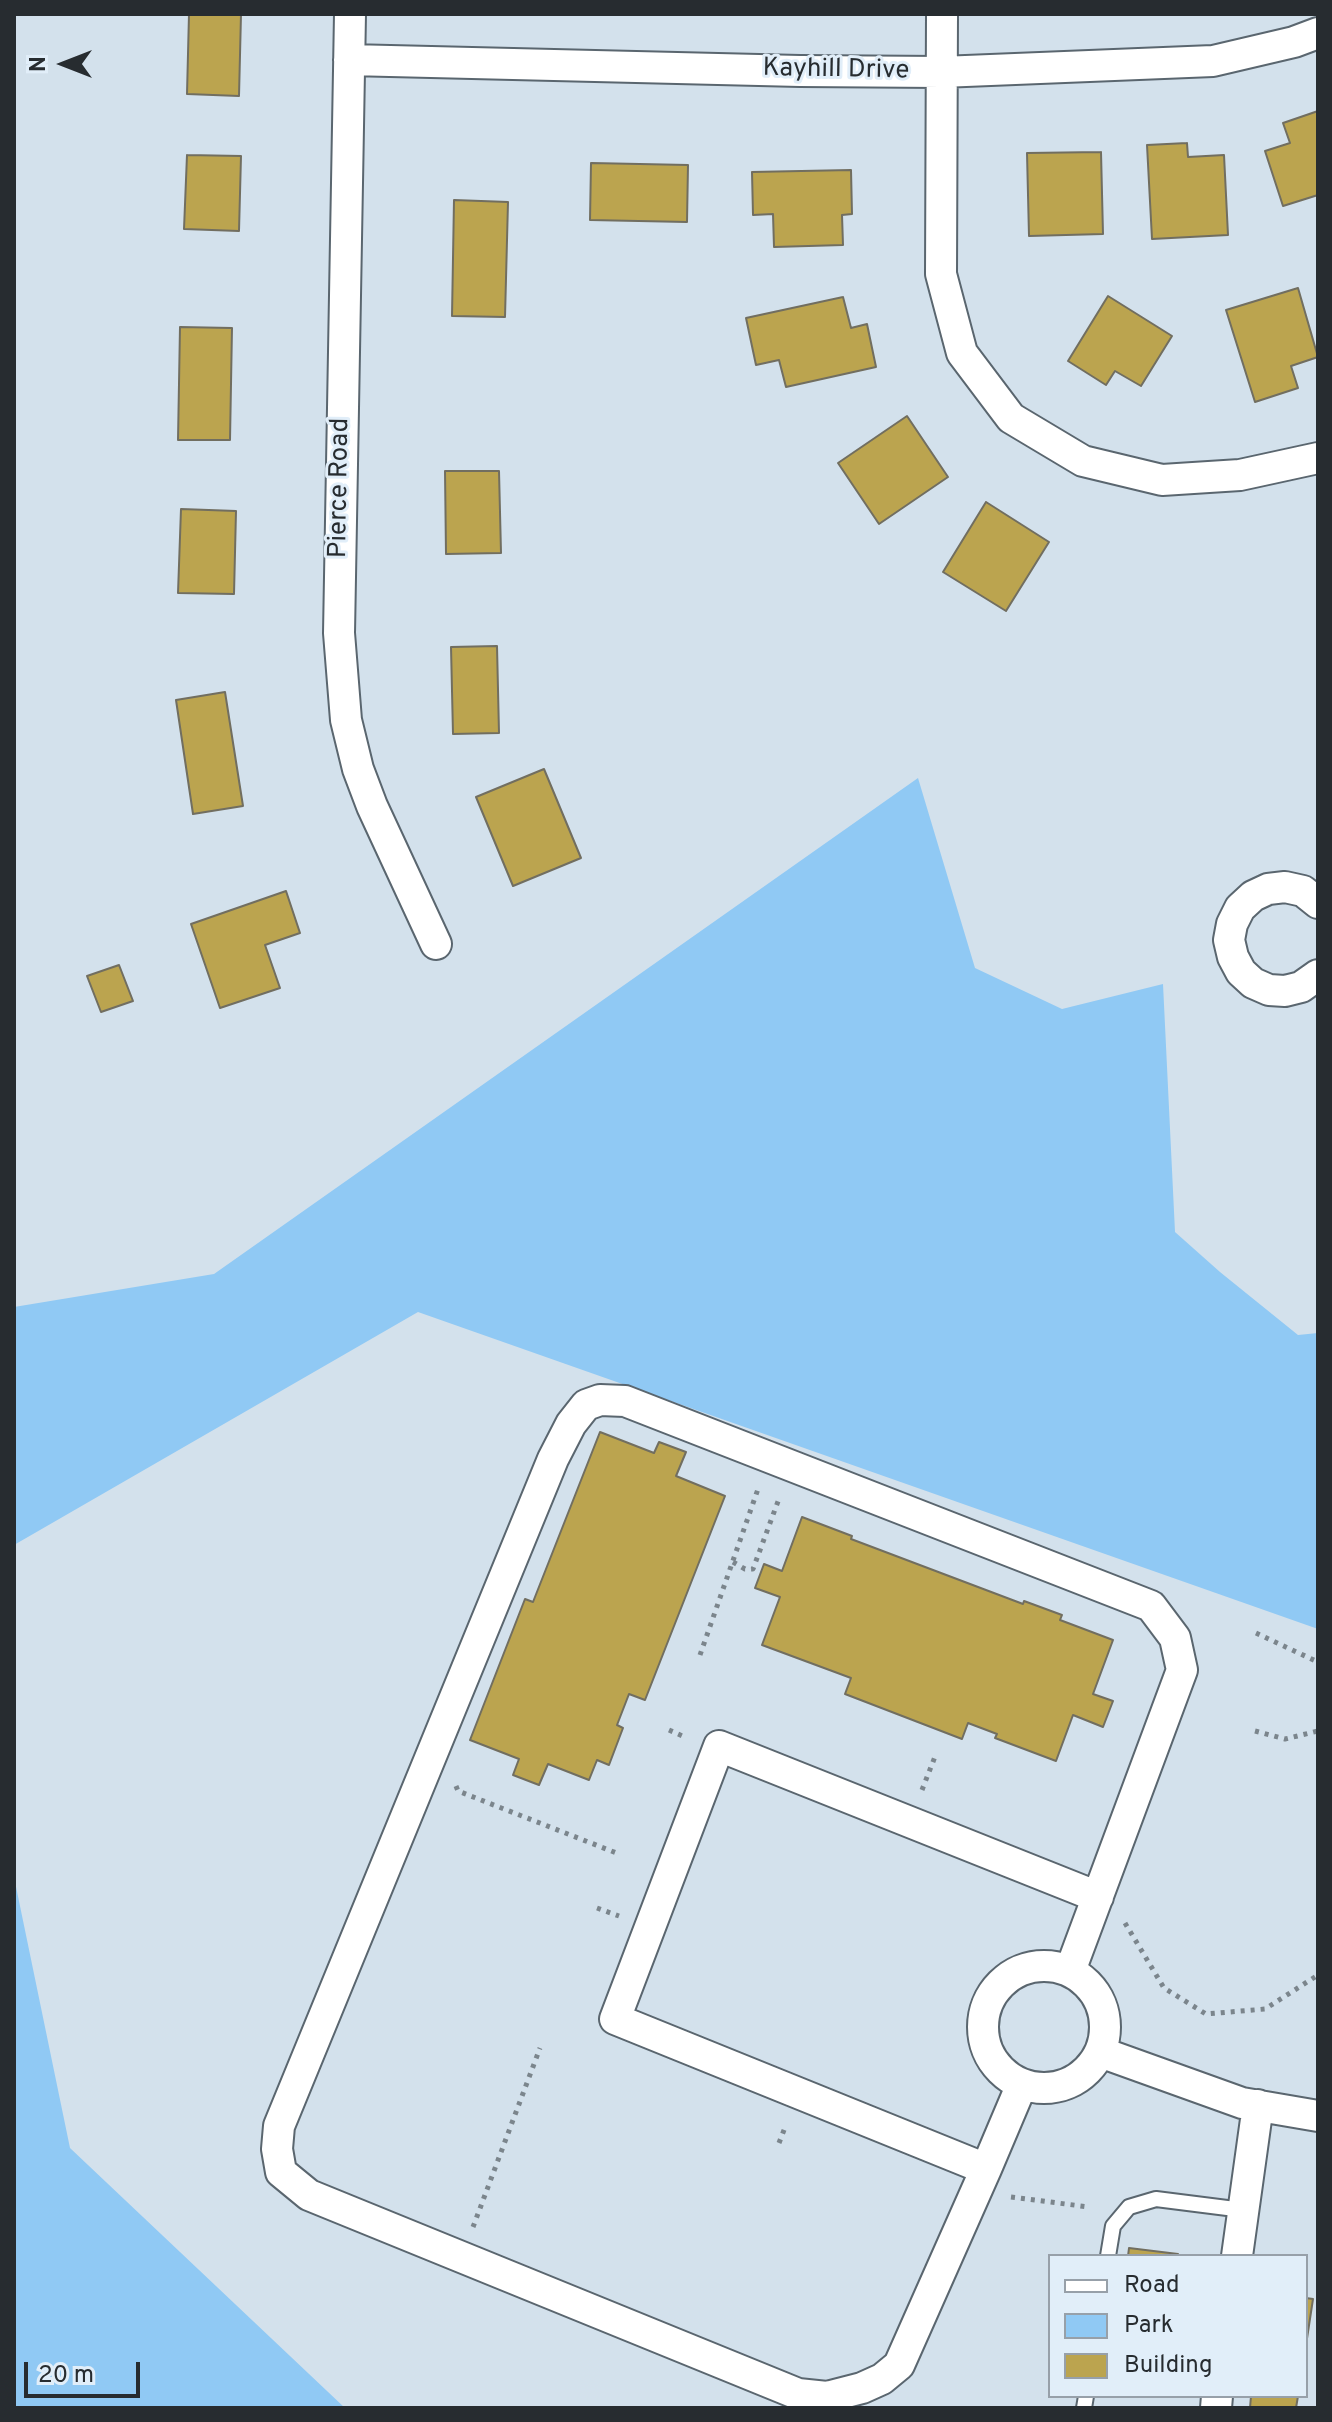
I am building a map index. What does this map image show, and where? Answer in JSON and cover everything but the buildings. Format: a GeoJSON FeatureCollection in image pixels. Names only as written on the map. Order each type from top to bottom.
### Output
{"type":"FeatureCollection","features":[{"type":"Feature","properties":{"kind":"street","name":"Pierce Road"},"geometry":{"type":"LineString","coordinates":[[350,14],[339,618],[346,720],[358,769],[372,806],[436,944]]}},
{"type":"Feature","properties":{"kind":"street"},"geometry":{"type":"LineString","coordinates":[[942,14],[941,274],[962,353],[1011,418],[1083,461],[1162,480],[1240,475],[1318,458]]}},
{"type":"Feature","properties":{"kind":"street","name":"Kayhill Drive"},"geometry":{"type":"LineString","coordinates":[[349,60],[941,72],[1213,61],[1294,42],[1318,33]]}},
{"type":"Feature","properties":{"kind":"street"},"geometry":{"type":"LineString","coordinates":[[1318,903],[1303,891],[1285,887],[1268,889],[1253,896],[1240,908],[1229,940],[1241,972],[1253,983],[1269,990],[1285,991],[1301,987],[1318,975]]}},
{"type":"Feature","properties":{"kind":"street"},"geometry":{"type":"LineString","coordinates":[[1022,2084],[899,2365],[850,2401],[798,2394],[309,2195],[281,2172],[277,2149],[279,2126],[553,1459],[571,1424],[586,1405],[600,1400],[625,1401],[765,1469],[1151,1606],[1175,1638],[1182,1670],[1070,1971]]}},
{"type":"Feature","properties":{"kind":"street"},"geometry":{"type":"LineString","coordinates":[[986,2169],[615,2019],[716,1751],[719,1746],[1098,1897]]}},
{"type":"Feature","properties":{"kind":"street"},"geometry":{"type":"LineString","coordinates":[[1051,1965],[1070,1971],[1083,1978],[1101,2003],[1105,2035],[1100,2052],[1090,2068],[1076,2079],[1059,2086],[1040,2088],[1022,2084],[1006,2075],[992,2060],[984,2041],[982,2022],[988,2003],[998,1986],[1013,1973],[1031,1966],[1051,1965]]}},
{"type":"Feature","properties":{"kind":"street"},"geometry":{"type":"LineString","coordinates":[[1100,2052],[1242,2103],[1318,2116]]}},
{"type":"Feature","properties":{"kind":"street"},"geometry":{"type":"LineString","coordinates":[[1237,2254],[1258,2105]]}},
{"type":"Feature","properties":{"kind":"lane"},"geometry":{"type":"LineString","coordinates":[[1108,2254],[1113,2226],[1129,2207],[1156,2199],[1243,2210]]}},
{"type":"Feature","properties":{"kind":"path"},"geometry":{"type":"LineString","coordinates":[[700,1655],[765,1469],[783,1489],[753,1569],[745,1569],[733,1562]]}},
{"type":"Feature","properties":{"kind":"path"},"geometry":{"type":"LineString","coordinates":[[1256,1633],[1318,1662]]}},
{"type":"Feature","properties":{"kind":"path"},"geometry":{"type":"LineString","coordinates":[[1255,1731],[1285,1739],[1318,1731]]}},
{"type":"Feature","properties":{"kind":"path"},"geometry":{"type":"LineString","coordinates":[[429,1761],[454,1772],[458,1791],[619,1854]]}},
{"type":"Feature","properties":{"kind":"path"},"geometry":{"type":"LineString","coordinates":[[597,1908],[629,1919]]}},
{"type":"Feature","properties":{"kind":"path"},"geometry":{"type":"LineString","coordinates":[[1123,1919],[1164,1988],[1206,2014],[1265,2009],[1318,1975]]}},
{"type":"Feature","properties":{"kind":"path"},"geometry":{"type":"LineString","coordinates":[[461,2257],[540,2048]]}},
{"type":"Feature","properties":{"kind":"path"},"geometry":{"type":"LineString","coordinates":[[1009,2196],[1089,2207]]}},
{"type":"Feature","properties":{"kind":"green space"},"geometry":{"type":"Polygon","coordinates":[[[918,778],[975,968],[1062,1009],[1163,984],[1175,1232],[1298,1335],[1318,1333],[1318,1629],[418,1312],[14,1545],[14,1307],[214,1274],[918,778]]]}},
{"type":"Feature","properties":{"kind":"green space"},"geometry":{"type":"Polygon","coordinates":[[[14,1877],[70,2148],[345,2408],[14,2408],[14,1877]]]}}]}
